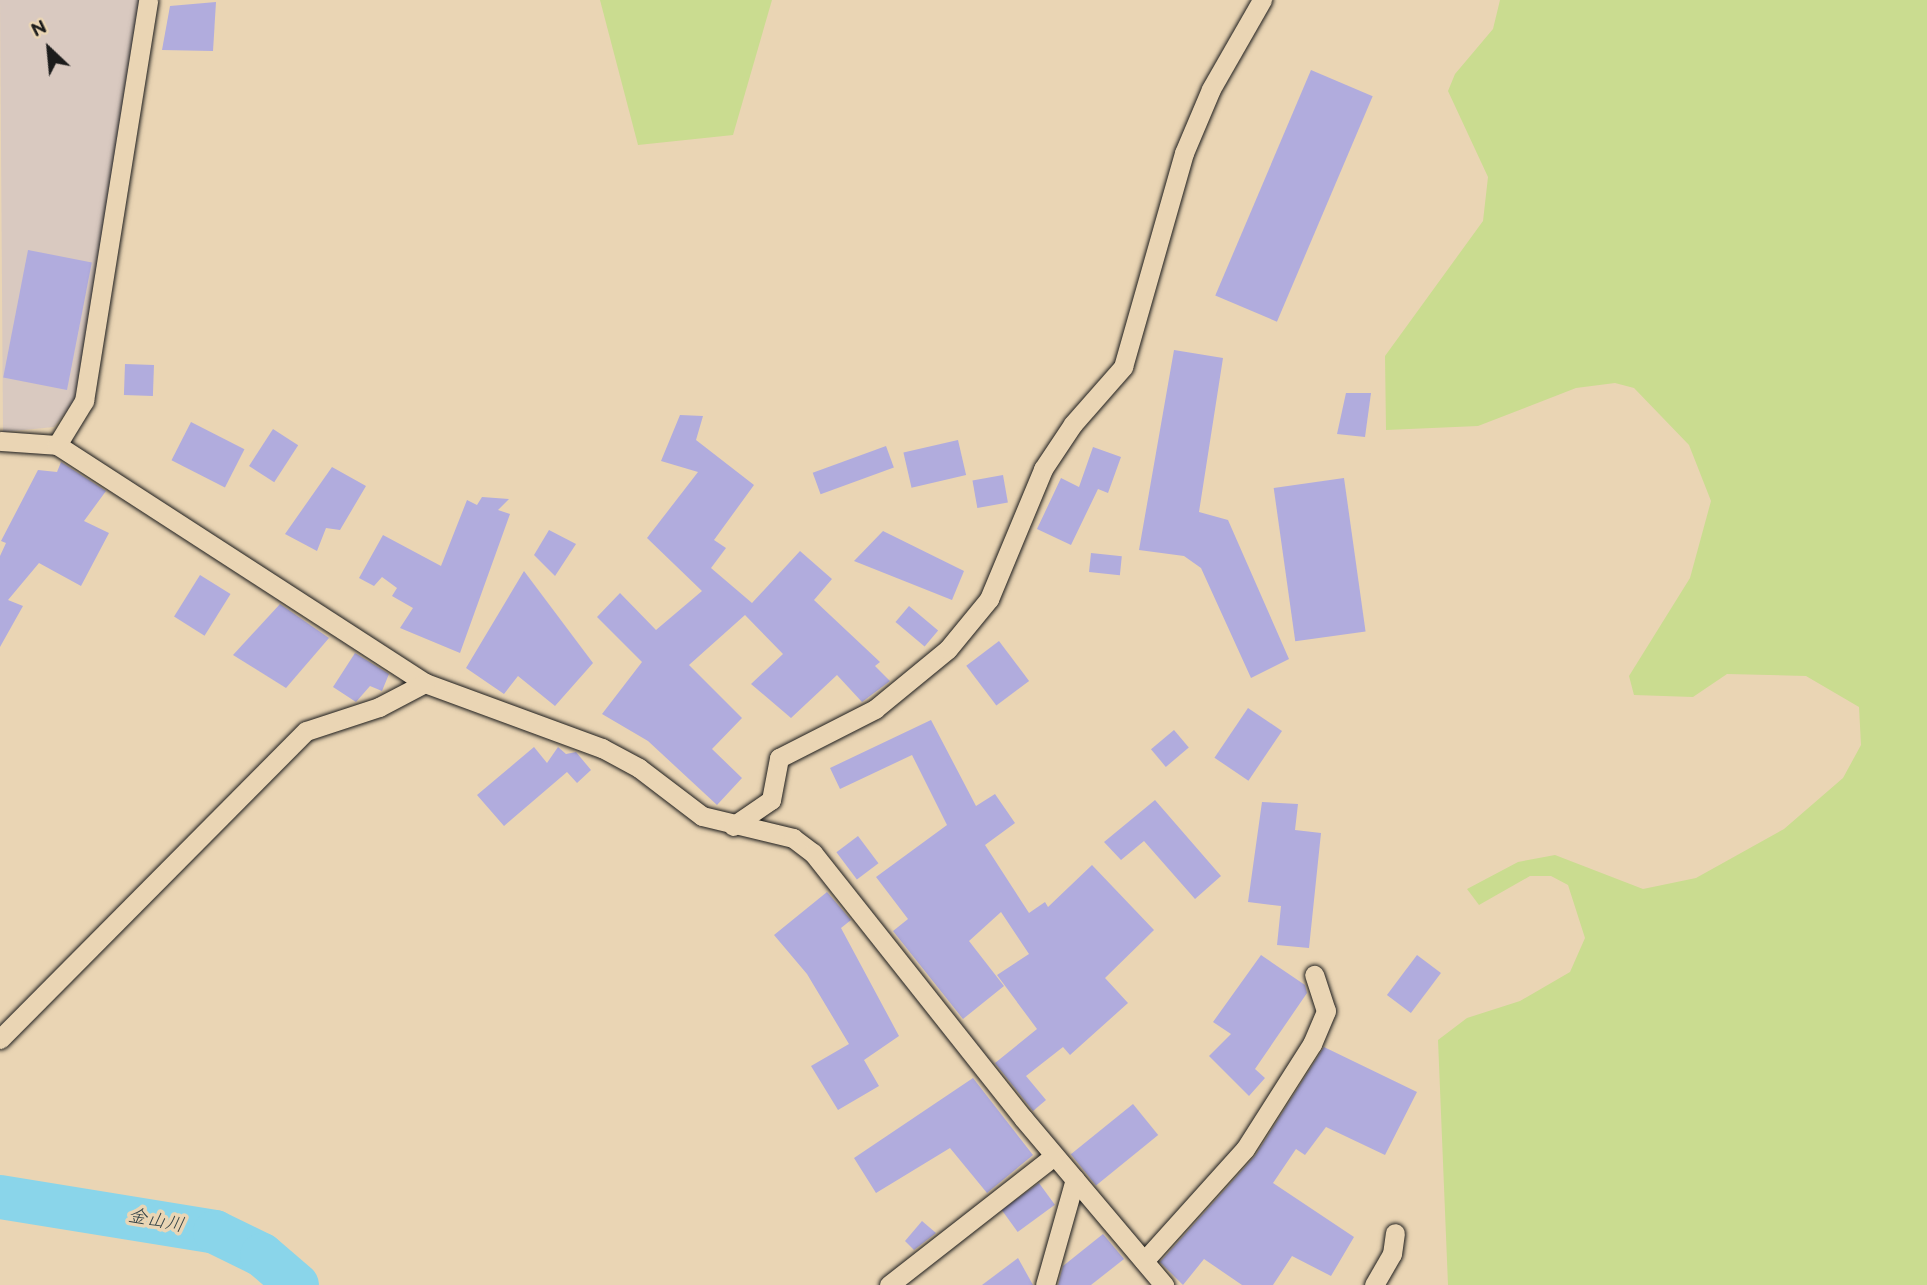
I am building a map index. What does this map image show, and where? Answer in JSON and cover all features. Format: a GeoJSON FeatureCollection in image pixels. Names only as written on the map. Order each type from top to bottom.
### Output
{"type":"FeatureCollection","features":[{"type":"Feature","properties":{"kind":"street"},"geometry":{"type":"LineString","coordinates":[[57,445],[84,401],[148,0]]}},
{"type":"Feature","properties":{"kind":"street"},"geometry":{"type":"LineString","coordinates":[[733,826],[771,800],[779,758],[876,709],[948,649],[989,599],[1043,470],[1073,424],[1123,367],[1184,153],[1211,89],[1262,0]]}},
{"type":"Feature","properties":{"kind":"street"},"geometry":{"type":"LineString","coordinates":[[0,441],[57,445],[425,683],[602,748],[639,768],[702,816],[733,826],[786,835],[813,853],[1054,1156],[1164,1285]]}},
{"type":"Feature","properties":{"kind":"street"},"geometry":{"type":"LineString","coordinates":[[0,1039],[306,731],[379,707],[425,683]]}},
{"type":"Feature","properties":{"kind":"street"},"geometry":{"type":"LineString","coordinates":[[1144,1261],[1245,1149],[1312,1044],[1326,1011],[1314,975]]}},
{"type":"Feature","properties":{"kind":"street"},"geometry":{"type":"LineString","coordinates":[[889,1285],[1054,1156]]}},
{"type":"Feature","properties":{"kind":"street"},"geometry":{"type":"LineString","coordinates":[[1045,1285],[1074,1179]]}},
{"type":"Feature","properties":{"kind":"street"},"geometry":{"type":"LineString","coordinates":[[1374,1285],[1392,1254],[1395,1233]]}},
{"type":"Feature","properties":{"kind":"shaded area"},"geometry":{"type":"Polygon","coordinates":[[[0,0],[143,0],[76,400],[54,427],[3,432],[0,0]]]}},
{"type":"Feature","properties":{"kind":"green space"},"geometry":{"type":"Polygon","coordinates":[[[600,0],[772,0],[733,135],[638,145],[600,0]]]}},
{"type":"Feature","properties":{"kind":"green space"},"geometry":{"type":"Polygon","coordinates":[[[1500,0],[1927,0],[1927,1285],[1448,1285],[1438,1040],[1467,1018],[1520,1001],[1570,972],[1585,938],[1568,885],[1551,876],[1530,876],[1479,905],[1467,889],[1518,862],[1555,855],[1643,889],[1696,878],[1784,829],[1843,778],[1861,745],[1859,707],[1806,676],[1727,674],[1693,697],[1634,695],[1629,676],[1690,578],[1711,501],[1689,445],[1634,388],[1615,383],[1576,388],[1478,426],[1386,430],[1385,356],[1483,221],[1488,177],[1448,91],[1455,74],[1493,29],[1500,0]]]}},
{"type":"Feature","properties":{"kind":"building"},"geometry":{"type":"Polygon","coordinates":[[[216,2],[213,51],[162,50],[170,6],[216,2]]]}},
{"type":"Feature","properties":{"kind":"building"},"geometry":{"type":"Polygon","coordinates":[[[1311,70],[1373,96],[1277,322],[1215,296],[1311,70]]]}},
{"type":"Feature","properties":{"kind":"building"},"geometry":{"type":"Polygon","coordinates":[[[28,250],[92,262],[67,390],[3,378],[28,250]]]}},
{"type":"Feature","properties":{"kind":"building"},"geometry":{"type":"Polygon","coordinates":[[[1174,350],[1223,358],[1199,512],[1228,520],[1289,659],[1251,678],[1201,568],[1184,556],[1139,550],[1174,350]]]}},
{"type":"Feature","properties":{"kind":"building"},"geometry":{"type":"Polygon","coordinates":[[[125,364],[154,365],[153,396],[124,395],[125,364]]]}},
{"type":"Feature","properties":{"kind":"building"},"geometry":{"type":"Polygon","coordinates":[[[1346,393],[1371,393],[1365,437],[1337,434],[1346,393]]]}},
{"type":"Feature","properties":{"kind":"building"},"geometry":{"type":"Polygon","coordinates":[[[680,415],[703,416],[696,440],[754,485],[714,540],[726,548],[711,568],[752,603],[800,551],[832,579],[814,600],[880,662],[875,666],[890,681],[862,702],[837,675],[791,718],[751,684],[783,654],[745,615],[689,665],[742,718],[712,749],[742,778],[717,805],[648,741],[602,714],[642,662],[597,617],[620,593],[656,630],[702,591],[647,538],[698,472],[661,461],[680,415]]]}},
{"type":"Feature","properties":{"kind":"building"},"geometry":{"type":"Polygon","coordinates":[[[191,422],[244,449],[225,488],[171,460],[191,422]]]}},
{"type":"Feature","properties":{"kind":"building"},"geometry":{"type":"Polygon","coordinates":[[[273,429],[298,445],[274,482],[249,466],[273,429]]]}},
{"type":"Feature","properties":{"kind":"building"},"geometry":{"type":"Polygon","coordinates":[[[958,440],[966,475],[912,488],[903,453],[958,440]]]}},
{"type":"Feature","properties":{"kind":"building"},"geometry":{"type":"Polygon","coordinates":[[[886,446],[894,468],[821,494],[813,473],[886,446]]]}},
{"type":"Feature","properties":{"kind":"building"},"geometry":{"type":"Polygon","coordinates":[[[1093,447],[1121,457],[1108,493],[1098,489],[1071,545],[1037,529],[1061,478],[1079,487],[1093,447]]]}},
{"type":"Feature","properties":{"kind":"building"},"geometry":{"type":"Polygon","coordinates":[[[61,462],[106,491],[84,521],[109,533],[81,586],[39,563],[8,600],[23,606],[0,647],[0,556],[6,543],[1,541],[38,470],[57,472],[61,462]]]}},
{"type":"Feature","properties":{"kind":"building"},"geometry":{"type":"Polygon","coordinates":[[[332,467],[366,486],[340,530],[326,528],[317,551],[285,534],[332,467]]]}},
{"type":"Feature","properties":{"kind":"building"},"geometry":{"type":"Polygon","coordinates":[[[1003,475],[1008,503],[977,508],[972,480],[1003,475]]]}},
{"type":"Feature","properties":{"kind":"building"},"geometry":{"type":"Polygon","coordinates":[[[1344,478],[1366,631],[1295,641],[1274,488],[1344,478]]]}},
{"type":"Feature","properties":{"kind":"building"},"geometry":{"type":"Polygon","coordinates":[[[482,497],[509,499],[498,510],[510,514],[460,653],[400,628],[413,608],[392,596],[397,588],[382,577],[374,586],[359,578],[383,535],[441,566],[467,500],[477,505],[482,497]]]}},
{"type":"Feature","properties":{"kind":"building"},"geometry":{"type":"Polygon","coordinates":[[[549,530],[576,544],[555,576],[534,555],[549,530]]]}},
{"type":"Feature","properties":{"kind":"building"},"geometry":{"type":"Polygon","coordinates":[[[883,531],[964,571],[952,600],[854,561],[883,531]]]}},
{"type":"Feature","properties":{"kind":"building"},"geometry":{"type":"Polygon","coordinates":[[[1091,553],[1122,556],[1120,575],[1089,572],[1091,553]]]}},
{"type":"Feature","properties":{"kind":"building"},"geometry":{"type":"Polygon","coordinates":[[[524,571],[593,663],[555,706],[518,676],[504,694],[466,668],[524,571]]]}},
{"type":"Feature","properties":{"kind":"building"},"geometry":{"type":"Polygon","coordinates":[[[200,575],[231,594],[205,636],[174,617],[200,575]]]}},
{"type":"Feature","properties":{"kind":"building"},"geometry":{"type":"Polygon","coordinates":[[[280,604],[329,638],[286,688],[233,655],[280,604]]]}},
{"type":"Feature","properties":{"kind":"building"},"geometry":{"type":"Polygon","coordinates":[[[909,606],[938,630],[925,647],[896,622],[909,606]]]}},
{"type":"Feature","properties":{"kind":"building"},"geometry":{"type":"Polygon","coordinates":[[[999,641],[1029,681],[996,706],[966,666],[999,641]]]}},
{"type":"Feature","properties":{"kind":"building"},"geometry":{"type":"Polygon","coordinates":[[[355,653],[389,674],[382,691],[370,686],[356,702],[333,687],[355,653]]]}},
{"type":"Feature","properties":{"kind":"building"},"geometry":{"type":"Polygon","coordinates":[[[1248,708],[1282,731],[1248,781],[1214,758],[1248,708]]]}},
{"type":"Feature","properties":{"kind":"building"},"geometry":{"type":"Polygon","coordinates":[[[931,720],[976,806],[995,794],[1015,823],[985,845],[1029,913],[1045,902],[1048,907],[1092,865],[1154,930],[1105,978],[1128,1003],[1070,1055],[1063,1047],[1026,1076],[1046,1100],[1033,1111],[995,1063],[1037,1029],[997,975],[1029,954],[1001,912],[969,941],[1004,986],[963,1019],[893,931],[908,919],[876,877],[947,825],[912,755],[840,789],[830,768],[931,720]]]}},
{"type":"Feature","properties":{"kind":"building"},"geometry":{"type":"Polygon","coordinates":[[[1174,730],[1189,748],[1166,767],[1151,749],[1174,730]]]}},
{"type":"Feature","properties":{"kind":"building"},"geometry":{"type":"Polygon","coordinates":[[[534,747],[547,763],[558,747],[566,754],[576,752],[591,770],[577,783],[567,772],[504,826],[477,795],[534,747]]]}},
{"type":"Feature","properties":{"kind":"building"},"geometry":{"type":"Polygon","coordinates":[[[1155,800],[1221,876],[1195,899],[1144,841],[1121,860],[1104,842],[1155,800]]]}},
{"type":"Feature","properties":{"kind":"building"},"geometry":{"type":"Polygon","coordinates":[[[1262,802],[1298,804],[1295,830],[1321,833],[1309,948],[1277,945],[1281,906],[1248,902],[1262,802]]]}},
{"type":"Feature","properties":{"kind":"building"},"geometry":{"type":"Polygon","coordinates":[[[858,836],[878,863],[857,879],[836,852],[858,836]]]}},
{"type":"Feature","properties":{"kind":"building"},"geometry":{"type":"Polygon","coordinates":[[[827,892],[851,920],[841,928],[899,1036],[864,1060],[879,1086],[838,1110],[811,1066],[849,1044],[807,974],[774,935],[827,892]]]}},
{"type":"Feature","properties":{"kind":"building"},"geometry":{"type":"Polygon","coordinates":[[[1261,955],[1305,985],[1307,993],[1255,1069],[1265,1078],[1249,1096],[1209,1056],[1231,1034],[1213,1022],[1261,955]]]}},
{"type":"Feature","properties":{"kind":"building"},"geometry":{"type":"Polygon","coordinates":[[[1417,955],[1441,973],[1411,1013],[1387,995],[1417,955]]]}},
{"type":"Feature","properties":{"kind":"building"},"geometry":{"type":"Polygon","coordinates":[[[1324,1047],[1417,1092],[1385,1155],[1326,1127],[1305,1155],[1296,1149],[1273,1183],[1354,1237],[1331,1276],[1292,1256],[1273,1285],[1242,1285],[1204,1259],[1183,1285],[1160,1262],[1255,1156],[1324,1047]]]}},
{"type":"Feature","properties":{"kind":"building"},"geometry":{"type":"Polygon","coordinates":[[[973,1078],[1033,1155],[987,1193],[950,1148],[876,1193],[854,1158],[973,1078]]]}},
{"type":"Feature","properties":{"kind":"building"},"geometry":{"type":"Polygon","coordinates":[[[1133,1104],[1158,1135],[1096,1185],[1071,1154],[1133,1104]]]}},
{"type":"Feature","properties":{"kind":"building"},"geometry":{"type":"Polygon","coordinates":[[[1039,1183],[1055,1205],[1018,1232],[1002,1210],[1039,1183]]]}},
{"type":"Feature","properties":{"kind":"building"},"geometry":{"type":"Polygon","coordinates":[[[922,1221],[936,1233],[914,1250],[905,1241],[922,1221]]]}},
{"type":"Feature","properties":{"kind":"building"},"geometry":{"type":"Polygon","coordinates":[[[1103,1234],[1124,1259],[1091,1285],[1058,1285],[1063,1266],[1103,1234]]]}},
{"type":"Feature","properties":{"kind":"building"},"geometry":{"type":"Polygon","coordinates":[[[1018,1258],[1033,1285],[982,1285],[1018,1258]]]}},
{"type":"Feature","properties":{"kind":"waterway","name":"金山川"},"geometry":{"type":"LineString","coordinates":[[0,1197],[215,1232],[262,1255],[297,1285]]}}]}
